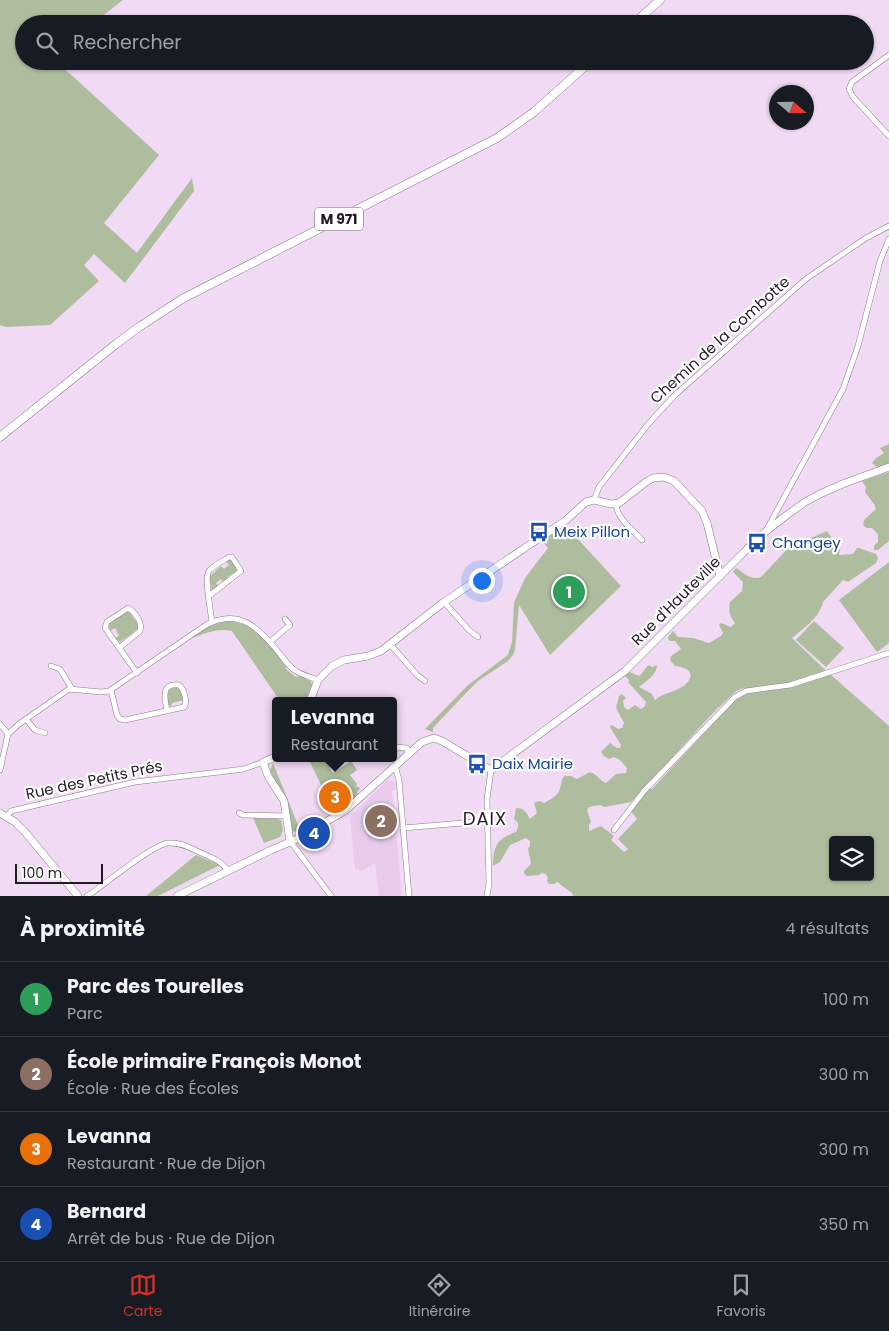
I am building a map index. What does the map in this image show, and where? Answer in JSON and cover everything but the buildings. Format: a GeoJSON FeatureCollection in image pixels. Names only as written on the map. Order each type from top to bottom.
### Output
{"type":"FeatureCollection","features":[{"type":"Feature","properties":{"kind":"main road"},"geometry":{"type":"LineString","coordinates":[[643,15],[660,0]]}},
{"type":"Feature","properties":{"kind":"main road","name":"M 971"},"geometry":{"type":"LineString","coordinates":[[0,437],[116,344],[160,313],[213,282],[497,138],[534,112],[581,70]]}},
{"type":"Feature","properties":{"kind":"street"},"geometry":{"type":"LineString","coordinates":[[874,66],[889,55]]}},
{"type":"Feature","properties":{"kind":"street"},"geometry":{"type":"LineString","coordinates":[[868,70],[852,82],[849,90],[853,97],[889,136]]}},
{"type":"Feature","properties":{"kind":"street","name":"Chemin de la Combotte"},"geometry":{"type":"LineString","coordinates":[[594,500],[599,487],[664,405],[806,279],[866,238],[889,226]]}},
{"type":"Feature","properties":{"kind":"street"},"geometry":{"type":"LineString","coordinates":[[766,532],[837,402],[848,376],[858,346],[880,261],[889,238]]}},
{"type":"Feature","properties":{"kind":"street","name":"Rue d'Hauteville"},"geometry":{"type":"LineString","coordinates":[[490,770],[625,671],[766,532],[805,502],[845,483],[889,467]]}},
{"type":"Feature","properties":{"kind":"street"},"geometry":{"type":"LineString","coordinates":[[312,697],[318,680],[326,670],[350,658],[374,654],[390,644],[444,602],[565,521],[584,504],[594,500],[616,504],[622,502],[650,479],[664,477],[674,480],[700,508],[705,515],[720,576]]}},
{"type":"Feature","properties":{"kind":"street"},"geometry":{"type":"LineString","coordinates":[[616,504],[616,510],[622,519],[642,540]]}},
{"type":"Feature","properties":{"kind":"street"},"geometry":{"type":"LineString","coordinates":[[208,596],[240,572],[241,568],[232,557],[228,557],[208,572],[208,596],[212,622]]}},
{"type":"Feature","properties":{"kind":"street"},"geometry":{"type":"LineString","coordinates":[[444,602],[469,630],[478,637]]}},
{"type":"Feature","properties":{"kind":"street"},"geometry":{"type":"LineString","coordinates":[[119,648],[140,631],[141,628],[141,624],[128,608],[107,622],[105,628],[119,648],[137,673]]}},
{"type":"Feature","properties":{"kind":"street"},"geometry":{"type":"LineString","coordinates":[[0,770],[8,734],[67,690],[101,692],[111,690],[212,622],[228,618],[243,621],[258,628],[296,671],[318,680]]}},
{"type":"Feature","properties":{"kind":"street"},"geometry":{"type":"LineString","coordinates":[[271,641],[290,625],[284,619]]}},
{"type":"Feature","properties":{"kind":"street"},"geometry":{"type":"LineString","coordinates":[[390,644],[417,675],[425,681]]}},
{"type":"Feature","properties":{"kind":"street"},"geometry":{"type":"LineString","coordinates":[[614,830],[644,791],[735,697],[746,691],[790,685],[889,653]]}},
{"type":"Feature","properties":{"kind":"street"},"geometry":{"type":"LineString","coordinates":[[51,666],[60,669],[72,689]]}},
{"type":"Feature","properties":{"kind":"street"},"geometry":{"type":"LineString","coordinates":[[111,690],[117,715],[120,719],[125,720],[167,711],[184,707],[186,704],[181,685],[174,684],[165,691],[167,711]]}},
{"type":"Feature","properties":{"kind":"street"},"geometry":{"type":"LineString","coordinates":[[26,719],[35,730],[45,733]]}},
{"type":"Feature","properties":{"kind":"street"},"geometry":{"type":"LineString","coordinates":[[0,724],[8,734]]}},
{"type":"Feature","properties":{"kind":"street"},"geometry":{"type":"LineString","coordinates":[[178,896],[297,839],[346,810],[408,753],[426,740],[436,739],[490,770],[487,799],[489,895]]}},
{"type":"Feature","properties":{"kind":"street"},"geometry":{"type":"LineString","coordinates":[[397,747],[407,748],[408,753]]}},
{"type":"Feature","properties":{"kind":"street","name":"Rue des Petits Prés"},"geometry":{"type":"LineString","coordinates":[[3,814],[135,782],[244,769],[272,759]]}},
{"type":"Feature","properties":{"kind":"street"},"geometry":{"type":"LineString","coordinates":[[263,762],[268,776],[284,801],[290,841],[331,896]]}},
{"type":"Feature","properties":{"kind":"street"},"geometry":{"type":"LineString","coordinates":[[393,767],[396,769],[399,780],[409,896]]}},
{"type":"Feature","properties":{"kind":"street"},"geometry":{"type":"LineString","coordinates":[[239,812],[243,815],[286,816]]}},
{"type":"Feature","properties":{"kind":"street"},"geometry":{"type":"LineString","coordinates":[[3,814],[25,832],[78,896]]}},
{"type":"Feature","properties":{"kind":"street"},"geometry":{"type":"LineString","coordinates":[[403,828],[487,821]]}},
{"type":"Feature","properties":{"kind":"street"},"geometry":{"type":"LineString","coordinates":[[87,896],[148,853],[165,844],[174,843],[186,846],[219,861],[228,871]]}},
{"type":"Feature","properties":{"kind":"shaded area"},"geometry":{"type":"Polygon","coordinates":[[[387,780],[394,782],[396,790],[392,791],[402,896],[379,896],[375,863],[360,872],[359,869],[356,870],[354,861],[350,815],[387,780]]]}},
{"type":"Feature","properties":{"kind":"green space"},"geometry":{"type":"Polygon","coordinates":[[[0,0],[123,0],[104,15],[15,15],[15,70],[66,70],[159,155],[104,223],[137,253],[192,178],[194,191],[125,283],[94,254],[84,265],[99,281],[50,325],[6,327],[0,325],[0,0]]]}},
{"type":"Feature","properties":{"kind":"green space"},"geometry":{"type":"Polygon","coordinates":[[[889,444],[889,463],[877,467],[872,463],[884,453],[880,448],[889,444]]]}},
{"type":"Feature","properties":{"kind":"green space"},"geometry":{"type":"Polygon","coordinates":[[[889,472],[889,541],[878,550],[874,550],[874,546],[878,542],[878,534],[872,528],[867,528],[863,525],[864,520],[876,509],[865,492],[866,487],[862,481],[889,472]]]}},
{"type":"Feature","properties":{"kind":"green space"},"geometry":{"type":"Polygon","coordinates":[[[565,525],[621,586],[550,655],[519,605],[513,655],[508,661],[478,681],[433,728],[433,732],[425,729],[468,685],[508,655],[512,642],[514,603],[525,578],[548,548],[542,541],[565,525]]]}},
{"type":"Feature","properties":{"kind":"green space"},"geometry":{"type":"Polygon","coordinates":[[[827,531],[840,550],[839,555],[853,554],[859,548],[876,554],[878,558],[876,563],[848,582],[843,580],[823,602],[815,618],[792,638],[889,726],[889,896],[573,896],[572,893],[557,882],[549,884],[546,874],[527,876],[524,873],[531,864],[528,849],[530,841],[526,838],[510,845],[500,862],[493,866],[497,844],[504,837],[516,832],[518,827],[518,823],[514,819],[516,808],[526,812],[530,819],[537,813],[534,803],[539,801],[544,803],[555,796],[565,776],[577,779],[590,772],[606,783],[616,774],[626,773],[627,768],[620,760],[614,757],[609,759],[601,752],[610,743],[617,748],[620,748],[621,745],[610,727],[612,725],[618,729],[622,728],[624,723],[616,708],[619,696],[622,694],[626,698],[623,701],[624,707],[628,710],[635,705],[641,709],[645,706],[646,702],[624,675],[627,671],[639,676],[649,665],[652,667],[657,665],[653,675],[639,687],[652,694],[655,700],[684,686],[690,679],[690,673],[686,669],[675,666],[670,660],[671,656],[681,649],[675,641],[669,641],[668,637],[673,631],[678,637],[693,638],[709,643],[721,636],[723,633],[719,625],[721,623],[731,627],[735,623],[730,614],[730,602],[742,591],[743,582],[733,572],[736,568],[751,577],[761,577],[792,544],[802,545],[806,540],[827,531]],[[744,688],[736,691],[714,712],[631,802],[605,807],[600,805],[589,807],[587,810],[591,822],[589,831],[601,826],[614,836],[611,840],[624,852],[628,849],[618,839],[637,819],[630,810],[734,701],[747,694],[744,688]]]}},
{"type":"Feature","properties":{"kind":"green space"},"geometry":{"type":"Polygon","coordinates":[[[230,559],[238,571],[227,577],[228,579],[223,582],[221,579],[216,583],[218,586],[212,590],[209,577],[221,566],[224,569],[229,565],[226,561],[230,559]]]}},
{"type":"Feature","properties":{"kind":"green space"},"geometry":{"type":"Polygon","coordinates":[[[889,562],[889,643],[877,652],[839,600],[889,562]]]}},
{"type":"Feature","properties":{"kind":"green space"},"geometry":{"type":"Polygon","coordinates":[[[127,611],[139,626],[138,629],[120,642],[115,638],[119,636],[115,628],[110,631],[109,624],[127,611]]]}},
{"type":"Feature","properties":{"kind":"green space"},"geometry":{"type":"Polygon","coordinates":[[[225,621],[236,622],[253,630],[267,643],[286,666],[286,669],[296,677],[299,676],[311,681],[312,685],[307,697],[277,697],[232,631],[220,630],[209,632],[189,639],[207,627],[225,621]]]}},
{"type":"Feature","properties":{"kind":"green space"},"geometry":{"type":"Polygon","coordinates":[[[814,621],[844,648],[826,667],[796,640],[814,621]]]}},
{"type":"Feature","properties":{"kind":"green space"},"geometry":{"type":"Polygon","coordinates":[[[175,687],[181,690],[184,700],[172,703],[171,707],[167,701],[167,693],[175,687]]]}},
{"type":"Feature","properties":{"kind":"green space"},"geometry":{"type":"Polygon","coordinates":[[[310,762],[326,762],[333,773],[352,762],[357,770],[350,775],[357,784],[356,787],[360,789],[357,792],[358,794],[347,805],[337,809],[344,804],[342,800],[351,795],[348,788],[339,791],[336,786],[325,793],[310,762]]]}},
{"type":"Feature","properties":{"kind":"green space"},"geometry":{"type":"Polygon","coordinates":[[[273,763],[300,830],[294,832],[291,830],[270,771],[273,763]]]}},
{"type":"Feature","properties":{"kind":"green space"},"geometry":{"type":"Polygon","coordinates":[[[253,818],[281,820],[283,830],[280,837],[264,843],[253,818]]]}},
{"type":"Feature","properties":{"kind":"green space"},"geometry":{"type":"Polygon","coordinates":[[[196,855],[220,865],[158,896],[146,896],[196,855]]]}},
{"type":"Feature","properties":{"kind":"place","name":"Meix Pillon"},"geometry":{"type":"Point","coordinates":[539,532]}},
{"type":"Feature","properties":{"kind":"place","name":"Changey"},"geometry":{"type":"Point","coordinates":[757,543]}},
{"type":"Feature","properties":{"kind":"place","name":"Parc des Tourelles"},"geometry":{"type":"Point","coordinates":[569,592]}},
{"type":"Feature","properties":{"kind":"place","name":"Daix Mairie"},"geometry":{"type":"Point","coordinates":[477,764]}},
{"type":"Feature","properties":{"kind":"place","name":"Levanna"},"geometry":{"type":"Point","coordinates":[335,797]}},
{"type":"Feature","properties":{"kind":"place","name":"École primaire François Monot"},"geometry":{"type":"Point","coordinates":[381,821]}},
{"type":"Feature","properties":{"kind":"place","name":"Bernard"},"geometry":{"type":"Point","coordinates":[314,833]}},
{"type":"Feature","properties":{"kind":"district","name":"DAIX"},"geometry":{"type":"Point","coordinates":[485,819]}}]}
